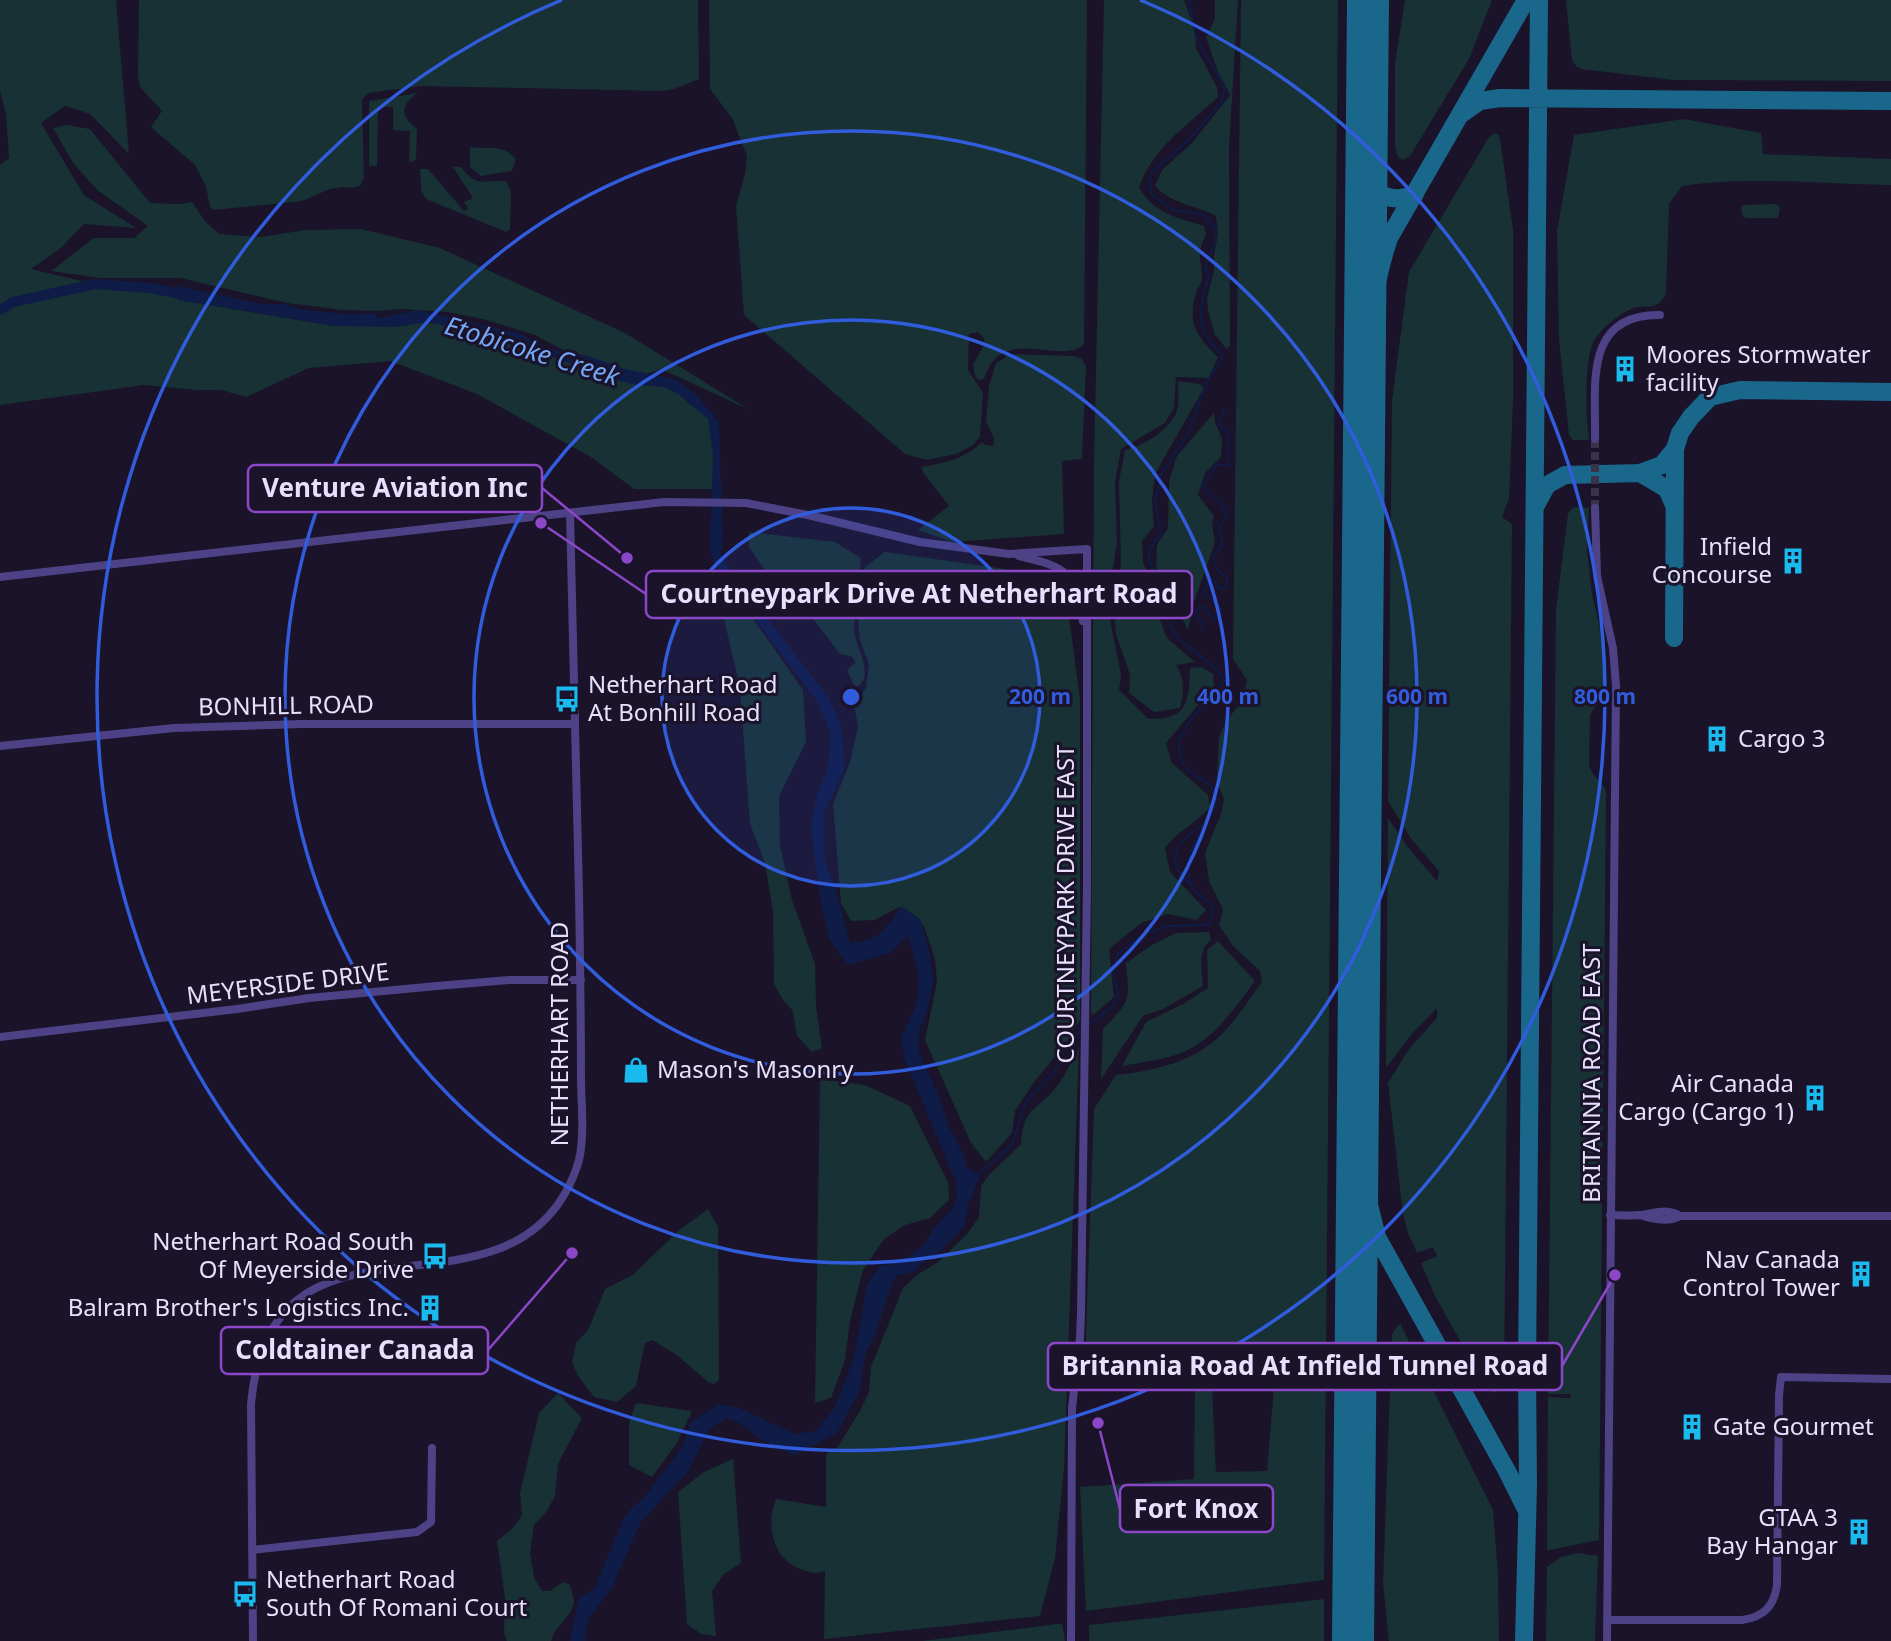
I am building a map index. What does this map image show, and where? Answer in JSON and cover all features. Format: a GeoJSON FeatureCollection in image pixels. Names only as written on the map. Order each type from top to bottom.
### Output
{"type":"FeatureCollection","features":[{"type":"Feature","properties":{"kind":"street"},"geometry":{"type":"LineString","coordinates":[[1595,439],[1596,363],[1600,349],[1618,326],[1632,318],[1660,316]]}},
{"type":"Feature","properties":{"kind":"street","name":"COURTNEYPARK DRIVE EAST"},"geometry":{"type":"LineString","coordinates":[[0,577],[664,502],[709,501],[765,506],[885,535],[1009,554],[1087,549],[1085,1009],[1080,1338],[1072,1408],[1072,1641]]}},
{"type":"Feature","properties":{"kind":"street","name":"BRITANNIA ROAD EAST"},"geometry":{"type":"LineString","coordinates":[[1595,508],[1594,552],[1613,648],[1616,686],[1607,1641]]}},
{"type":"Feature","properties":{"kind":"street","name":"NETHERHART ROAD"},"geometry":{"type":"LineString","coordinates":[[253,1641],[251,1404],[254,1374],[271,1331],[284,1312],[323,1284],[346,1276],[466,1258],[510,1247],[543,1223],[554,1211],[566,1193],[579,1160],[581,980],[570,513]]}},
{"type":"Feature","properties":{"kind":"street"},"geometry":{"type":"LineString","coordinates":[[1009,554],[1052,564],[1072,580],[1080,602],[1086,641]]}},
{"type":"Feature","properties":{"kind":"street","name":"BONHILL ROAD"},"geometry":{"type":"LineString","coordinates":[[0,746],[174,728],[302,724],[574,724]]}},
{"type":"Feature","properties":{"kind":"street","name":"MEYERSIDE DRIVE"},"geometry":{"type":"LineString","coordinates":[[0,1037],[437,986],[509,980],[581,980]]}},
{"type":"Feature","properties":{"kind":"street"},"geometry":{"type":"LineString","coordinates":[[1610,1215],[1640,1215],[1655,1219],[1674,1219],[1680,1216],[1891,1216]]}},
{"type":"Feature","properties":{"kind":"street"},"geometry":{"type":"LineString","coordinates":[[1607,1620],[1742,1620],[1759,1616],[1772,1604],[1777,1584],[1781,1377],[1891,1378]]}},
{"type":"Feature","properties":{"kind":"street"},"geometry":{"type":"LineString","coordinates":[[253,1550],[416,1532],[430,1522],[432,1448]]}},
{"type":"Feature","properties":{"kind":"green space"},"geometry":{"type":"Polygon","coordinates":[[[0,0],[116,0],[129,154],[90,114],[65,106],[41,123],[84,195],[136,228],[84,224],[62,247],[31,269],[95,284],[150,288],[322,321],[421,319],[667,382],[712,417],[718,489],[634,489],[591,457],[477,394],[390,361],[309,368],[246,397],[221,390],[144,385],[0,405],[0,165],[9,158],[6,115],[0,90],[0,0]]]}},
{"type":"Feature","properties":{"kind":"green space"},"geometry":{"type":"Polygon","coordinates":[[[139,0],[698,0],[699,79],[662,91],[420,86],[368,93],[362,100],[364,177],[360,186],[330,189],[302,201],[214,210],[210,207],[206,186],[195,165],[151,127],[162,111],[140,87],[139,0]]]}},
{"type":"Feature","properties":{"kind":"green space"},"geometry":{"type":"Polygon","coordinates":[[[709,0],[1087,0],[1084,344],[1074,350],[1017,349],[1004,353],[992,362],[984,379],[979,380],[975,376],[973,364],[983,347],[984,338],[978,332],[969,334],[968,370],[983,393],[980,437],[972,446],[956,454],[927,460],[905,454],[744,315],[736,206],[747,156],[732,118],[710,89],[709,0]]]}},
{"type":"Feature","properties":{"kind":"green space"},"geometry":{"type":"Polygon","coordinates":[[[1104,0],[1184,0],[1195,29],[1196,48],[1217,87],[1218,97],[1162,149],[1139,188],[1160,209],[1204,226],[1206,234],[1200,256],[1202,279],[1196,293],[1193,322],[1204,343],[1218,357],[1209,378],[1176,377],[1174,408],[1165,423],[1121,449],[1115,482],[1117,543],[1107,605],[1121,674],[1119,690],[1148,719],[1172,716],[1184,706],[1190,668],[1202,667],[1213,674],[1214,686],[1166,743],[1172,763],[1208,795],[1210,807],[1165,848],[1170,872],[1206,910],[1197,920],[1168,914],[1141,923],[1109,949],[1114,997],[1093,1015],[1094,462],[1104,0]]]}},
{"type":"Feature","properties":{"kind":"green space"},"geometry":{"type":"Polygon","coordinates":[[[1215,0],[1238,0],[1229,148],[1230,346],[1227,349],[1215,335],[1208,311],[1207,298],[1214,271],[1218,233],[1216,216],[1176,201],[1155,186],[1162,170],[1193,142],[1230,95],[1218,72],[1206,37],[1215,19],[1215,0]]]}},
{"type":"Feature","properties":{"kind":"green space"},"geometry":{"type":"Polygon","coordinates":[[[1241,0],[1338,0],[1324,1580],[1086,1611],[1080,1487],[1194,1479],[1195,1388],[1212,1389],[1216,1472],[1267,1471],[1275,1375],[1265,1357],[1257,1352],[1246,1374],[1097,1366],[1085,1360],[1094,1109],[1116,1075],[1141,1072],[1180,1061],[1213,1042],[1233,1021],[1262,982],[1260,971],[1233,946],[1219,925],[1223,910],[1209,881],[1205,853],[1221,814],[1224,799],[1217,782],[1219,738],[1225,723],[1244,698],[1247,680],[1233,659],[1241,0]]]}},
{"type":"Feature","properties":{"kind":"green space"},"geometry":{"type":"Polygon","coordinates":[[[1405,0],[1492,0],[1469,59],[1410,156],[1402,160],[1395,147],[1395,63],[1405,0]]]}},
{"type":"Feature","properties":{"kind":"green space"},"geometry":{"type":"Polygon","coordinates":[[[1566,0],[1891,0],[1891,81],[1673,80],[1581,69],[1572,60],[1566,0]]]}},
{"type":"Feature","properties":{"kind":"green space"},"geometry":{"type":"Polygon","coordinates":[[[417,93],[407,103],[404,111],[407,119],[417,129],[416,160],[409,162],[410,131],[393,130],[393,107],[378,107],[377,166],[369,166],[369,101],[417,93]]]}},
{"type":"Feature","properties":{"kind":"green space"},"geometry":{"type":"Polygon","coordinates":[[[1684,119],[1761,133],[1763,154],[1891,159],[1891,185],[1733,181],[1682,186],[1669,204],[1666,294],[1658,304],[1634,308],[1624,313],[1599,333],[1590,352],[1587,376],[1589,440],[1573,440],[1569,435],[1559,339],[1557,231],[1574,135],[1684,119]]]}},
{"type":"Feature","properties":{"kind":"green space"},"geometry":{"type":"Polygon","coordinates":[[[66,125],[90,129],[150,203],[192,202],[205,221],[219,234],[260,237],[306,230],[361,229],[440,248],[625,333],[750,410],[661,369],[642,376],[569,353],[535,335],[483,319],[447,312],[402,309],[342,310],[287,303],[180,278],[100,278],[51,271],[94,238],[134,238],[148,226],[97,190],[73,163],[53,128],[66,125]]]}},
{"type":"Feature","properties":{"kind":"green space"},"geometry":{"type":"Polygon","coordinates":[[[1495,133],[1500,140],[1513,229],[1513,402],[1509,499],[1502,517],[1512,524],[1504,1387],[1493,1393],[1481,1378],[1435,1296],[1421,1263],[1437,1256],[1433,1247],[1417,1253],[1403,1214],[1388,1083],[1409,1049],[1437,1018],[1437,1008],[1410,1036],[1387,1067],[1386,1065],[1388,818],[1407,846],[1437,881],[1439,871],[1412,840],[1388,801],[1392,400],[1409,272],[1489,137],[1495,133]]]}},
{"type":"Feature","properties":{"kind":"green space"},"geometry":{"type":"Polygon","coordinates":[[[470,147],[506,151],[516,159],[512,171],[481,176],[470,167],[470,147]]]}},
{"type":"Feature","properties":{"kind":"green space"},"geometry":{"type":"Polygon","coordinates":[[[453,167],[461,167],[478,181],[507,182],[511,192],[510,230],[506,232],[426,199],[421,190],[420,169],[428,169],[464,211],[468,209],[464,202],[473,198],[453,167]]]}},
{"type":"Feature","properties":{"kind":"green space"},"geometry":{"type":"Polygon","coordinates":[[[1776,204],[1780,207],[1778,218],[1743,217],[1743,205],[1776,204]]]}},
{"type":"Feature","properties":{"kind":"green space"},"geometry":{"type":"Polygon","coordinates":[[[1011,354],[1074,356],[1082,359],[1086,366],[1082,459],[1062,461],[1064,534],[952,542],[918,530],[949,506],[921,467],[961,456],[982,442],[993,446],[994,438],[986,422],[989,386],[996,363],[1011,354]]]}},
{"type":"Feature","properties":{"kind":"green space"},"geometry":{"type":"Polygon","coordinates":[[[1178,381],[1200,384],[1204,388],[1155,474],[1152,501],[1154,526],[1142,541],[1143,562],[1152,585],[1153,601],[1167,638],[1195,662],[1176,665],[1183,686],[1180,708],[1154,712],[1129,693],[1130,675],[1116,634],[1114,610],[1121,564],[1119,481],[1125,450],[1153,437],[1166,427],[1177,412],[1178,381]]]}},
{"type":"Feature","properties":{"kind":"green space"},"geometry":{"type":"Polygon","coordinates":[[[1214,413],[1222,439],[1221,457],[1205,473],[1198,495],[1214,516],[1212,523],[1215,542],[1194,602],[1188,630],[1156,567],[1157,545],[1168,528],[1169,481],[1177,456],[1214,413]]]}},
{"type":"Feature","properties":{"kind":"green space"},"geometry":{"type":"Polygon","coordinates":[[[1573,507],[1589,508],[1587,549],[1606,669],[1604,693],[1590,715],[1589,765],[1605,788],[1606,795],[1599,1540],[1547,1550],[1548,1397],[1570,1398],[1571,1394],[1548,1394],[1556,609],[1568,514],[1573,507]]]}},
{"type":"Feature","properties":{"kind":"green space"},"geometry":{"type":"Polygon","coordinates":[[[749,532],[835,542],[861,558],[854,630],[865,669],[861,683],[855,688],[847,670],[856,662],[851,656],[840,654],[814,620],[791,608],[749,547],[749,532]]]}},
{"type":"Feature","properties":{"kind":"green space"},"geometry":{"type":"Polygon","coordinates":[[[885,552],[1041,574],[1061,589],[1070,624],[1080,699],[1080,1020],[1015,1111],[1012,1133],[986,1162],[971,1143],[925,1040],[937,982],[935,959],[924,926],[899,907],[875,920],[851,921],[841,903],[833,804],[850,762],[858,726],[854,705],[866,688],[869,665],[860,640],[858,622],[865,567],[885,552]]]}},
{"type":"Feature","properties":{"kind":"green space"},"geometry":{"type":"Polygon","coordinates":[[[713,571],[730,586],[803,690],[806,742],[779,796],[780,846],[792,900],[815,964],[816,1007],[822,1048],[812,1052],[797,1036],[793,1011],[774,984],[773,911],[765,863],[750,824],[740,688],[713,571]]]}},
{"type":"Feature","properties":{"kind":"green space"},"geometry":{"type":"Polygon","coordinates":[[[1209,932],[1211,940],[1204,949],[1201,961],[1203,986],[1163,1009],[1143,1016],[1101,1079],[1103,1029],[1126,1000],[1126,963],[1150,946],[1176,933],[1209,932]]]}},
{"type":"Feature","properties":{"kind":"green space"},"geometry":{"type":"Polygon","coordinates":[[[1218,941],[1255,981],[1221,1024],[1189,1050],[1169,1057],[1122,1066],[1146,1022],[1208,988],[1207,950],[1218,941]]]}},
{"type":"Feature","properties":{"kind":"green space"},"geometry":{"type":"Polygon","coordinates":[[[1079,1047],[1064,1468],[1055,1558],[1040,1616],[824,1639],[825,1571],[814,1573],[803,1570],[785,1559],[778,1550],[771,1520],[776,1499],[826,1507],[826,1454],[837,1448],[869,1392],[871,1367],[903,1288],[938,1262],[967,1234],[979,1217],[981,1186],[1021,1144],[1027,1117],[1058,1085],[1079,1047]]]}},
{"type":"Feature","properties":{"kind":"green space"},"geometry":{"type":"Polygon","coordinates":[[[820,1079],[865,1085],[910,1106],[948,1182],[949,1200],[930,1218],[905,1225],[884,1239],[863,1270],[850,1321],[845,1360],[831,1398],[815,1403],[820,1079]]]}},
{"type":"Feature","properties":{"kind":"green space"},"geometry":{"type":"Polygon","coordinates":[[[708,1209],[718,1227],[719,1380],[714,1384],[708,1382],[677,1355],[652,1340],[645,1343],[636,1386],[617,1402],[594,1397],[578,1376],[572,1362],[576,1343],[588,1330],[605,1289],[633,1275],[678,1231],[708,1209]]]}},
{"type":"Feature","properties":{"kind":"green space"},"geometry":{"type":"Polygon","coordinates":[[[1400,1323],[1493,1510],[1499,1641],[1389,1641],[1383,1583],[1392,1334],[1400,1323]]]}},
{"type":"Feature","properties":{"kind":"green space"},"geometry":{"type":"Polygon","coordinates":[[[558,1393],[582,1418],[558,1464],[555,1496],[547,1511],[534,1525],[530,1553],[534,1577],[542,1591],[550,1591],[563,1582],[570,1585],[573,1607],[551,1641],[507,1641],[504,1633],[505,1598],[497,1541],[513,1528],[522,1515],[520,1493],[539,1413],[558,1393]]]}},
{"type":"Feature","properties":{"kind":"green space"},"geometry":{"type":"Polygon","coordinates":[[[636,1403],[692,1411],[677,1443],[652,1477],[629,1465],[629,1423],[636,1403]]]}},
{"type":"Feature","properties":{"kind":"green space"},"geometry":{"type":"Polygon","coordinates":[[[733,1459],[741,1563],[724,1574],[712,1591],[716,1636],[701,1634],[687,1624],[678,1492],[704,1472],[733,1459]]]}},
{"type":"Feature","properties":{"kind":"green space"},"geometry":{"type":"Polygon","coordinates":[[[1578,1553],[1598,1556],[1595,1641],[1546,1641],[1547,1567],[1561,1557],[1578,1553]]]}},
{"type":"Feature","properties":{"kind":"green space"},"geometry":{"type":"Polygon","coordinates":[[[1324,1599],[1324,1641],[1089,1641],[1089,1625],[1324,1599]]]}},
{"type":"Feature","properties":{"kind":"green space"},"geometry":{"type":"Polygon","coordinates":[[[1062,1624],[1065,1641],[922,1641],[1062,1624]]]}},
{"type":"Feature","properties":{"kind":"water"},"geometry":{"type":"Polygon","coordinates":[[[177,286],[262,304],[283,304],[299,309],[353,315],[372,313],[380,318],[418,310],[519,333],[548,348],[588,356],[625,369],[675,379],[696,394],[719,422],[723,538],[721,554],[731,571],[828,697],[841,725],[845,768],[824,813],[825,863],[836,890],[850,943],[868,940],[881,932],[901,906],[920,919],[934,982],[920,1028],[918,1050],[941,1101],[948,1125],[963,1154],[972,1185],[964,1227],[932,1259],[928,1258],[913,1272],[898,1275],[892,1283],[874,1338],[866,1353],[861,1389],[837,1433],[794,1455],[727,1418],[709,1429],[687,1473],[641,1522],[611,1589],[590,1617],[585,1641],[570,1641],[579,1597],[594,1590],[623,1520],[633,1506],[644,1498],[683,1446],[691,1422],[719,1404],[739,1408],[795,1434],[816,1431],[833,1410],[854,1357],[867,1286],[880,1265],[906,1258],[924,1245],[934,1228],[953,1208],[957,1197],[956,1182],[904,1058],[901,1038],[917,1003],[919,976],[908,935],[891,953],[848,965],[829,939],[819,892],[811,826],[817,794],[828,768],[831,733],[816,700],[715,566],[710,551],[713,455],[708,419],[678,394],[665,387],[617,380],[547,355],[438,324],[421,323],[395,327],[333,326],[178,300],[177,286]]]}},
{"type":"Feature","properties":{"kind":"waterway"},"geometry":{"type":"LineString","coordinates":[[1089,1024],[1112,1007],[1118,994],[1113,972],[1118,954],[1144,934],[1168,926],[1208,925],[1212,910],[1211,905],[1192,886],[1188,864],[1193,847],[1213,809],[1216,795],[1207,782],[1185,767],[1178,741],[1190,721],[1225,680],[1214,667],[1184,643],[1171,627],[1164,611],[1162,590],[1149,561],[1151,549],[1161,535],[1155,502],[1162,473],[1186,437],[1208,380],[1222,358],[1222,354],[1207,336],[1201,318],[1209,277],[1205,268],[1217,230],[1203,214],[1173,210],[1152,195],[1150,182],[1152,172],[1189,140],[1221,103],[1225,89],[1196,37],[1189,3],[1191,0]]}},
{"type":"Feature","properties":{"kind":"waterway","name":"Etobicoke Creek"},"geometry":{"type":"LineString","coordinates":[[0,310],[13,302],[95,284],[150,288],[192,296]]}},
{"type":"Feature","properties":{"kind":"waterway"},"geometry":{"type":"LineString","coordinates":[[1202,628],[1196,614],[1198,608],[1203,607],[1215,620],[1220,616],[1220,607],[1203,592],[1210,580],[1214,580],[1217,586],[1224,589],[1227,585],[1227,578],[1218,571],[1213,557],[1222,546],[1220,525],[1228,515],[1203,485],[1217,464],[1228,466],[1228,433],[1219,425],[1224,411]]}},
{"type":"Feature","properties":{"kind":"waterway"},"geometry":{"type":"LineString","coordinates":[[1192,885],[1178,868],[1176,853],[1185,839],[1201,826]]}},
{"type":"Feature","properties":{"kind":"waterway"},"geometry":{"type":"LineString","coordinates":[[974,1178],[1012,1145],[1026,1101],[1054,1072],[1065,1049],[1081,1030]]}},
{"type":"Feature","properties":{"kind":"waterway","name":"Etobicoke Creek"},"geometry":{"type":"LineString","coordinates":[[960,1168],[974,1178],[966,1196]]}},
{"type":"Feature","properties":{"kind":"taxiway"},"geometry":{"type":"LineString","coordinates":[[1368,13],[1369,0]]}},
{"type":"Feature","properties":{"kind":"taxiway"},"geometry":{"type":"LineString","coordinates":[[1365,365],[1373,301],[1389,238],[1526,0]]}},
{"type":"Feature","properties":{"kind":"taxiway"},"geometry":{"type":"LineString","coordinates":[[1524,1641],[1528,1486],[1539,0]]}},
{"type":"Feature","properties":{"kind":"taxiway"},"geometry":{"type":"LineString","coordinates":[[1463,113],[1480,101],[1500,98],[1891,101]]}},
{"type":"Feature","properties":{"kind":"taxiway"},"geometry":{"type":"LineString","coordinates":[[1366,170],[1372,186],[1384,196],[1399,198],[1415,194]]}},
{"type":"Feature","properties":{"kind":"taxiway"},"geometry":{"type":"LineString","coordinates":[[1536,505],[1547,485],[1565,475],[1640,473],[1662,465],[1675,449],[1680,433],[1691,417],[1710,397],[1740,390],[1891,392]]}},
{"type":"Feature","properties":{"kind":"taxiway"},"geometry":{"type":"LineString","coordinates":[[1674,638],[1675,449]]}},
{"type":"Feature","properties":{"kind":"taxiway"},"geometry":{"type":"LineString","coordinates":[[1640,473],[1667,489],[1674,505]]}},
{"type":"Feature","properties":{"kind":"taxiway"},"geometry":{"type":"LineString","coordinates":[[1357,1134],[1363,1181],[1377,1237],[1526,1509]]}},
{"type":"Feature","properties":{"kind":"runway"},"geometry":{"type":"LineString","coordinates":[[1353,1641],[1368,0]]}},
{"type":"Feature","properties":{"kind":"tunnel"},"geometry":{"type":"LineString","coordinates":[[1595,439],[1595,508]]}},
{"type":"Feature","properties":{"kind":"place","name":"Moores Stormwater facility"},"geometry":{"type":"Point","coordinates":[1625,369]}},
{"type":"Feature","properties":{"kind":"place","name":"Courtneypark Drive At Netherhart Road"},"geometry":{"type":"Point","coordinates":[541,523]}},
{"type":"Feature","properties":{"kind":"place","name":"Venture Aviation Inc"},"geometry":{"type":"Point","coordinates":[627,558]}},
{"type":"Feature","properties":{"kind":"place","name":"Infield Concourse"},"geometry":{"type":"Point","coordinates":[1793,561]}},
{"type":"Feature","properties":{"kind":"place","name":"Netherhart Road At Bonhill Road"},"geometry":{"type":"Point","coordinates":[567,699]}},
{"type":"Feature","properties":{"kind":"place","name":"Cargo 3"},"geometry":{"type":"Point","coordinates":[1717,739]}},
{"type":"Feature","properties":{"kind":"place","name":"Mason's Masonry"},"geometry":{"type":"Point","coordinates":[636,1070]}},
{"type":"Feature","properties":{"kind":"place","name":"Air Canada Cargo (Cargo 1)"},"geometry":{"type":"Point","coordinates":[1815,1098]}},
{"type":"Feature","properties":{"kind":"place","name":"Coldtainer Canada"},"geometry":{"type":"Point","coordinates":[572,1253]}},
{"type":"Feature","properties":{"kind":"place","name":"Netherhart Road South Of Meyerside Drive"},"geometry":{"type":"Point","coordinates":[435,1256]}},
{"type":"Feature","properties":{"kind":"place","name":"Nav Canada Control Tower"},"geometry":{"type":"Point","coordinates":[1861,1274]}},
{"type":"Feature","properties":{"kind":"place","name":"Britannia Road At Infield Tunnel Road"},"geometry":{"type":"Point","coordinates":[1615,1275]}},
{"type":"Feature","properties":{"kind":"place","name":"Balram Brother's Logistics Inc."},"geometry":{"type":"Point","coordinates":[430,1308]}},
{"type":"Feature","properties":{"kind":"place","name":"Fort Knox"},"geometry":{"type":"Point","coordinates":[1098,1423]}},
{"type":"Feature","properties":{"kind":"place","name":"Gate Gourmet"},"geometry":{"type":"Point","coordinates":[1692,1427]}},
{"type":"Feature","properties":{"kind":"place","name":"GTAA 3 Bay Hangar"},"geometry":{"type":"Point","coordinates":[1859,1532]}},
{"type":"Feature","properties":{"kind":"place","name":"Netherhart Road South Of Romani Court"},"geometry":{"type":"Point","coordinates":[245,1594]}}]}
